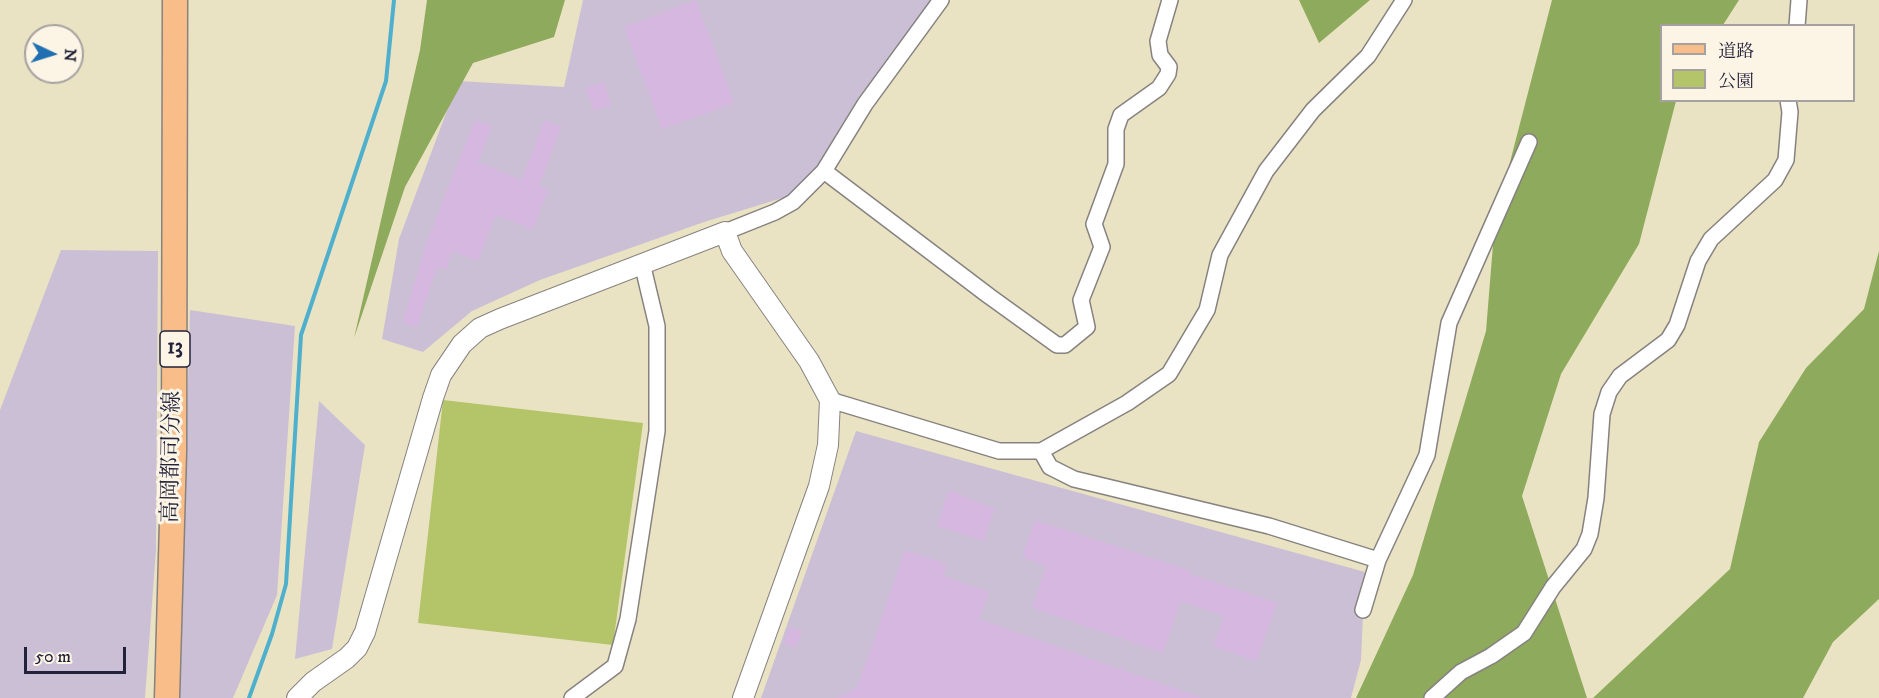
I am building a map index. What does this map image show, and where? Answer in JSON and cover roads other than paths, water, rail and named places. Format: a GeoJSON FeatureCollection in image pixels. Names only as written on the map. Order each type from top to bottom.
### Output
{"type":"FeatureCollection","features":[{"type":"Feature","properties":{"kind":"main road","name":"高岡都司分線"},"geometry":{"type":"LineString","coordinates":[[167,698],[174,452],[175,0]]}},
{"type":"Feature","properties":{"kind":"street"},"geometry":{"type":"LineString","coordinates":[[297,698],[313,682],[347,658],[357,648],[365,632],[419,442],[441,375],[451,358],[480,328],[725,232],[793,202],[824,171],[865,104],[942,0]]}},
{"type":"Feature","properties":{"kind":"street"},"geometry":{"type":"LineString","coordinates":[[824,171],[989,296],[1057,345],[1065,345],[1087,327],[1082,300],[1102,247],[1094,224],[1116,164],[1116,129],[1121,115],[1159,88],[1168,74],[1169,67],[1160,55],[1158,41],[1170,0]]}},
{"type":"Feature","properties":{"kind":"street"},"geometry":{"type":"LineString","coordinates":[[830,400],[999,451],[1041,451],[1126,403],[1169,374],[1207,310],[1220,255],[1266,171],[1313,110],[1368,56],[1404,0]]}},
{"type":"Feature","properties":{"kind":"street"},"geometry":{"type":"LineString","coordinates":[[1797,24],[1799,0]]}},
{"type":"Feature","properties":{"kind":"street"},"geometry":{"type":"LineString","coordinates":[[1432,698],[1461,672],[1491,657],[1524,633],[1556,582],[1584,549],[1590,534],[1596,498],[1602,414],[1609,392],[1620,376],[1668,340],[1677,325],[1698,261],[1711,239],[1724,224],[1774,180],[1786,160],[1790,112],[1788,102]]}},
{"type":"Feature","properties":{"kind":"street"},"geometry":{"type":"LineString","coordinates":[[1363,610],[1378,560],[1427,455],[1449,323],[1529,142]]}},
{"type":"Feature","properties":{"kind":"street"},"geometry":{"type":"LineString","coordinates":[[725,232],[732,251],[809,361],[830,400],[828,445],[819,486],[743,698]]}},
{"type":"Feature","properties":{"kind":"street"},"geometry":{"type":"LineString","coordinates":[[572,698],[615,666],[628,619],[657,431],[657,326],[642,263]]}},
{"type":"Feature","properties":{"kind":"street"},"geometry":{"type":"LineString","coordinates":[[1041,451],[1050,467],[1074,479],[1269,526],[1378,560]]}},
{"type":"Feature","properties":{"kind":"waterway"},"geometry":{"type":"LineString","coordinates":[[249,698],[272,634],[286,584],[301,335],[386,81],[394,0]]}}]}
